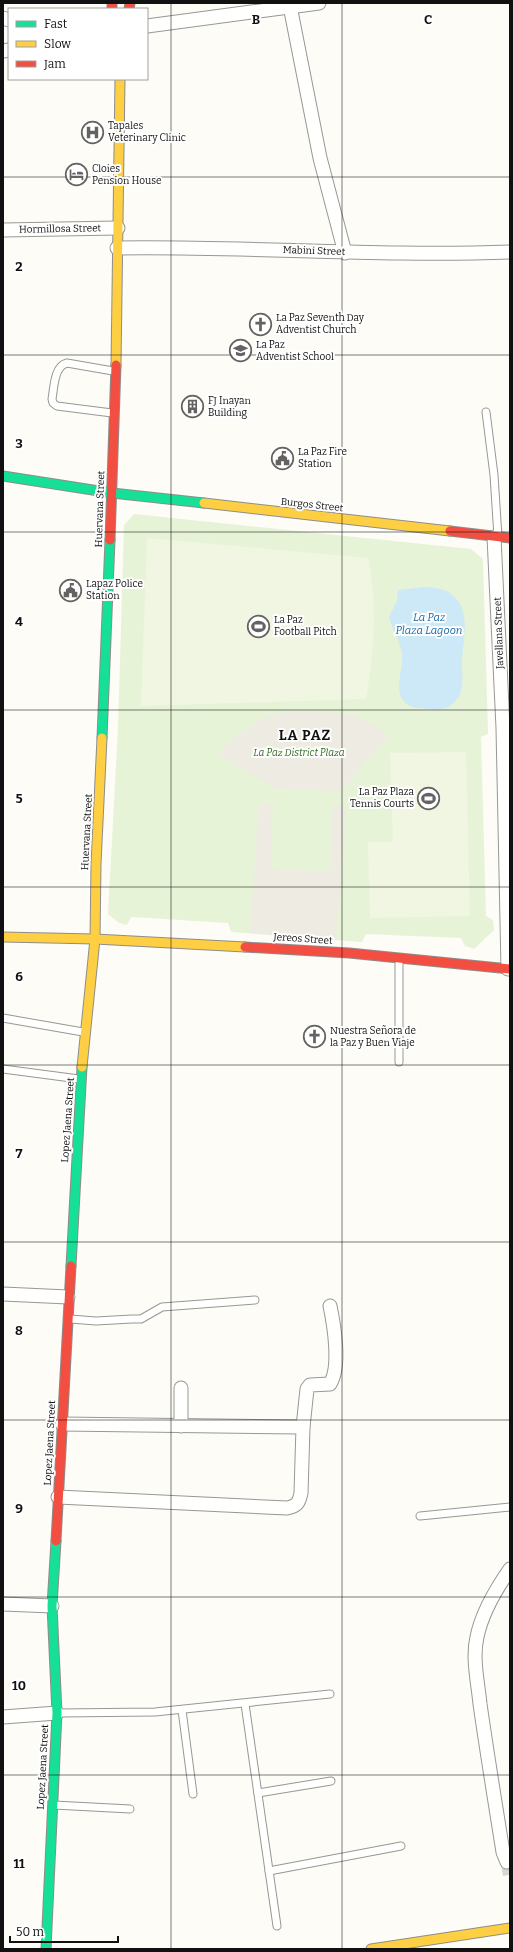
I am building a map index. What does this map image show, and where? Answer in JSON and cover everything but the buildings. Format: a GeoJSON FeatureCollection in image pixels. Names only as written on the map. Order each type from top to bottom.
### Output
{"type":"FeatureCollection","features":[{"type":"Feature","properties":{"kind":"main road","name":"Huervana Street"},"geometry":{"type":"LineString","coordinates":[[95,939],[96,864],[103,728],[116,372],[120,80]]}},
{"type":"Feature","properties":{"kind":"main road","name":"Burgos Street"},"geometry":{"type":"LineString","coordinates":[[3,476],[112,492],[510,538]]}},
{"type":"Feature","properties":{"kind":"main road","name":"Jereos Street"},"geometry":{"type":"LineString","coordinates":[[3,937],[95,939],[349,953],[509,969]]}},
{"type":"Feature","properties":{"kind":"main road","name":"Lopez Jaena Street"},"geometry":{"type":"LineString","coordinates":[[46,1949],[57,1713],[52,1606],[81,1079],[95,939]]}},
{"type":"Feature","properties":{"kind":"main road"},"geometry":{"type":"LineString","coordinates":[[371,1949],[510,1928]]}},
{"type":"Feature","properties":{"kind":"street"},"geometry":{"type":"LineString","coordinates":[[148,26],[319,3]]}},
{"type":"Feature","properties":{"kind":"street"},"geometry":{"type":"LineString","coordinates":[[290,6],[320,158],[345,253]]}},
{"type":"Feature","properties":{"kind":"street","name":"Hormillosa Street"},"geometry":{"type":"LineString","coordinates":[[3,230],[118,228]]}},
{"type":"Feature","properties":{"kind":"street","name":"Mabini Street"},"geometry":{"type":"LineString","coordinates":[[118,248],[176,247],[345,253],[510,252]]}},
{"type":"Feature","properties":{"kind":"street","name":"Javellana Street"},"geometry":{"type":"LineString","coordinates":[[496,537],[508,885],[509,969]]}},
{"type":"Feature","properties":{"kind":"street"},"geometry":{"type":"LineString","coordinates":[[3,1294],[68,1297]]}},
{"type":"Feature","properties":{"kind":"street"},"geometry":{"type":"LineString","coordinates":[[58,1497],[287,1508],[294,1506],[299,1502],[301,1493],[302,1427],[307,1389],[310,1385],[330,1384],[334,1377],[336,1335],[330,1306]]}},
{"type":"Feature","properties":{"kind":"street"},"geometry":{"type":"LineString","coordinates":[[181,1388],[181,1426]]}},
{"type":"Feature","properties":{"kind":"street"},"geometry":{"type":"LineString","coordinates":[[62,1424],[302,1427]]}},
{"type":"Feature","properties":{"kind":"street"},"geometry":{"type":"LineString","coordinates":[[507,1862],[503,1852],[488,1760],[476,1666],[476,1638],[485,1612],[499,1584],[510,1569]]}},
{"type":"Feature","properties":{"kind":"street"},"geometry":{"type":"LineString","coordinates":[[3,1604],[52,1606]]}},
{"type":"Feature","properties":{"kind":"street"},"geometry":{"type":"LineString","coordinates":[[3,1717],[57,1713]]}},
{"type":"Feature","properties":{"kind":"lane"},"geometry":{"type":"LineString","coordinates":[[114,413],[58,406],[53,403],[52,399],[58,370],[63,364],[67,363],[116,372]]}},
{"type":"Feature","properties":{"kind":"lane"},"geometry":{"type":"LineString","coordinates":[[486,412],[494,475],[496,537]]}},
{"type":"Feature","properties":{"kind":"lane"},"geometry":{"type":"LineString","coordinates":[[399,959],[399,1062]]}},
{"type":"Feature","properties":{"kind":"lane"},"geometry":{"type":"LineString","coordinates":[[3,1018],[86,1033]]}},
{"type":"Feature","properties":{"kind":"lane"},"geometry":{"type":"LineString","coordinates":[[3,1069],[81,1079]]}},
{"type":"Feature","properties":{"kind":"lane"},"geometry":{"type":"LineString","coordinates":[[67,1319],[96,1321],[132,1319],[141,1318],[162,1307],[255,1300]]}},
{"type":"Feature","properties":{"kind":"lane"},"geometry":{"type":"LineString","coordinates":[[420,1516],[510,1507]]}},
{"type":"Feature","properties":{"kind":"lane"},"geometry":{"type":"LineString","coordinates":[[57,1713],[156,1712],[245,1704],[330,1694]]}},
{"type":"Feature","properties":{"kind":"lane"},"geometry":{"type":"LineString","coordinates":[[245,1704],[277,1926]]}},
{"type":"Feature","properties":{"kind":"lane"},"geometry":{"type":"LineString","coordinates":[[182,1710],[193,1794]]}},
{"type":"Feature","properties":{"kind":"lane"},"geometry":{"type":"LineString","coordinates":[[258,1793],[331,1781]]}},
{"type":"Feature","properties":{"kind":"lane"},"geometry":{"type":"LineString","coordinates":[[52,1805],[130,1809]]}},
{"type":"Feature","properties":{"kind":"lane"},"geometry":{"type":"LineString","coordinates":[[269,1871],[401,1846]]}},
{"type":"Feature","properties":{"kind":"green space","name":"La Paz District Plaza"},"geometry":{"type":"Polygon","coordinates":[[[134,514],[471,549],[483,559],[488,734],[481,737],[486,916],[493,920],[494,930],[474,949],[465,946],[461,938],[366,934],[362,942],[231,932],[228,923],[131,917],[127,925],[119,923],[108,914],[118,728],[124,525],[134,514]]]}},
{"type":"Feature","properties":{"kind":"green space","name":"La Paz Football Pitch"},"geometry":{"type":"Polygon","coordinates":[[[147,538],[368,558],[373,593],[374,629],[366,699],[141,706],[147,538]]]}},
{"type":"Feature","properties":{"kind":"green space","name":"La Paz Plaza Tennis Courts"},"geometry":{"type":"Polygon","coordinates":[[[466,752],[470,916],[370,918],[368,842],[393,842],[390,753],[466,752]]]}},
{"type":"Feature","properties":{"kind":"shaded area"},"geometry":{"type":"Polygon","coordinates":[[[289,711],[313,711],[358,717],[380,728],[388,737],[341,791],[275,789],[241,769],[218,753],[232,739],[264,718],[289,711]]]}},
{"type":"Feature","properties":{"kind":"shaded area"},"geometry":{"type":"Polygon","coordinates":[[[259,803],[273,803],[270,869],[330,872],[333,805],[346,806],[336,940],[250,933],[259,803]]]}},
{"type":"Feature","properties":{"kind":"water","name":"La Paz Plaza Lagoon"},"geometry":{"type":"Polygon","coordinates":[[[425,587],[442,589],[451,594],[458,601],[464,617],[465,627],[462,687],[458,698],[454,703],[442,709],[412,707],[401,697],[399,681],[402,654],[389,617],[397,601],[398,590],[425,587]]]}},
{"type":"Feature","properties":{"kind":"tunnel"},"geometry":{"type":"LineString","coordinates":[[507,1862],[510,1878]]}},
{"type":"Feature","properties":{"kind":"traffic: fast"},"geometry":{"type":"LineString","coordinates":[[3,476],[112,493],[204,503]]}},
{"type":"Feature","properties":{"kind":"traffic: fast"},"geometry":{"type":"LineString","coordinates":[[102,738],[110,540]]}},
{"type":"Feature","properties":{"kind":"traffic: fast"},"geometry":{"type":"LineString","coordinates":[[71,1266],[82,1067]]}},
{"type":"Feature","properties":{"kind":"traffic: fast"},"geometry":{"type":"LineString","coordinates":[[46,1949],[57,1713],[52,1606],[56,1541]]}},
{"type":"Feature","properties":{"kind":"traffic: slow"},"geometry":{"type":"LineString","coordinates":[[116,365],[120,80]]}},
{"type":"Feature","properties":{"kind":"traffic: slow"},"geometry":{"type":"LineString","coordinates":[[204,503],[450,531]]}},
{"type":"Feature","properties":{"kind":"traffic: slow"},"geometry":{"type":"LineString","coordinates":[[82,1067],[95,939],[96,864],[102,738]]}},
{"type":"Feature","properties":{"kind":"traffic: slow"},"geometry":{"type":"LineString","coordinates":[[3,937],[95,939],[245,947]]}},
{"type":"Feature","properties":{"kind":"traffic: slow"},"geometry":{"type":"LineString","coordinates":[[371,1949],[510,1928]]}},
{"type":"Feature","properties":{"kind":"traffic: jam"},"geometry":{"type":"LineString","coordinates":[[112,3],[112,8]]}},
{"type":"Feature","properties":{"kind":"traffic: jam"},"geometry":{"type":"LineString","coordinates":[[129,8],[130,3]]}},
{"type":"Feature","properties":{"kind":"traffic: jam"},"geometry":{"type":"LineString","coordinates":[[110,540],[116,365]]}},
{"type":"Feature","properties":{"kind":"traffic: jam"},"geometry":{"type":"LineString","coordinates":[[450,531],[510,538]]}},
{"type":"Feature","properties":{"kind":"traffic: jam"},"geometry":{"type":"LineString","coordinates":[[245,947],[349,953],[510,969]]}},
{"type":"Feature","properties":{"kind":"traffic: jam"},"geometry":{"type":"LineString","coordinates":[[56,1541],[71,1266]]}},
{"type":"Feature","properties":{"kind":"place","name":"Tapales Veterinary Clinic"},"geometry":{"type":"Point","coordinates":[92,132]}},
{"type":"Feature","properties":{"kind":"place","name":"Cloies Pension House"},"geometry":{"type":"Point","coordinates":[77,175]}},
{"type":"Feature","properties":{"kind":"place","name":"La Paz Seventh Day Adventist Church"},"geometry":{"type":"Point","coordinates":[261,324]}},
{"type":"Feature","properties":{"kind":"place","name":"La Paz Adventist School"},"geometry":{"type":"Point","coordinates":[240,351]}},
{"type":"Feature","properties":{"kind":"place","name":"FJ Inayan Building"},"geometry":{"type":"Point","coordinates":[192,407]}},
{"type":"Feature","properties":{"kind":"place","name":"La Paz Fire Station"},"geometry":{"type":"Point","coordinates":[283,458]}},
{"type":"Feature","properties":{"kind":"place","name":"Lapaz Police Station"},"geometry":{"type":"Point","coordinates":[71,590]}},
{"type":"Feature","properties":{"kind":"place","name":"La Paz Football Pitch"},"geometry":{"type":"Point","coordinates":[259,626]}},
{"type":"Feature","properties":{"kind":"place","name":"La Paz Plaza Tennis Courts"},"geometry":{"type":"Point","coordinates":[429,798]}},
{"type":"Feature","properties":{"kind":"place","name":"Nuestra Señora de la Paz y Buen Viaje"},"geometry":{"type":"Point","coordinates":[314,1037]}},
{"type":"Feature","properties":{"kind":"district","name":"LA PAZ"},"geometry":{"type":"Point","coordinates":[305,735]}}]}
